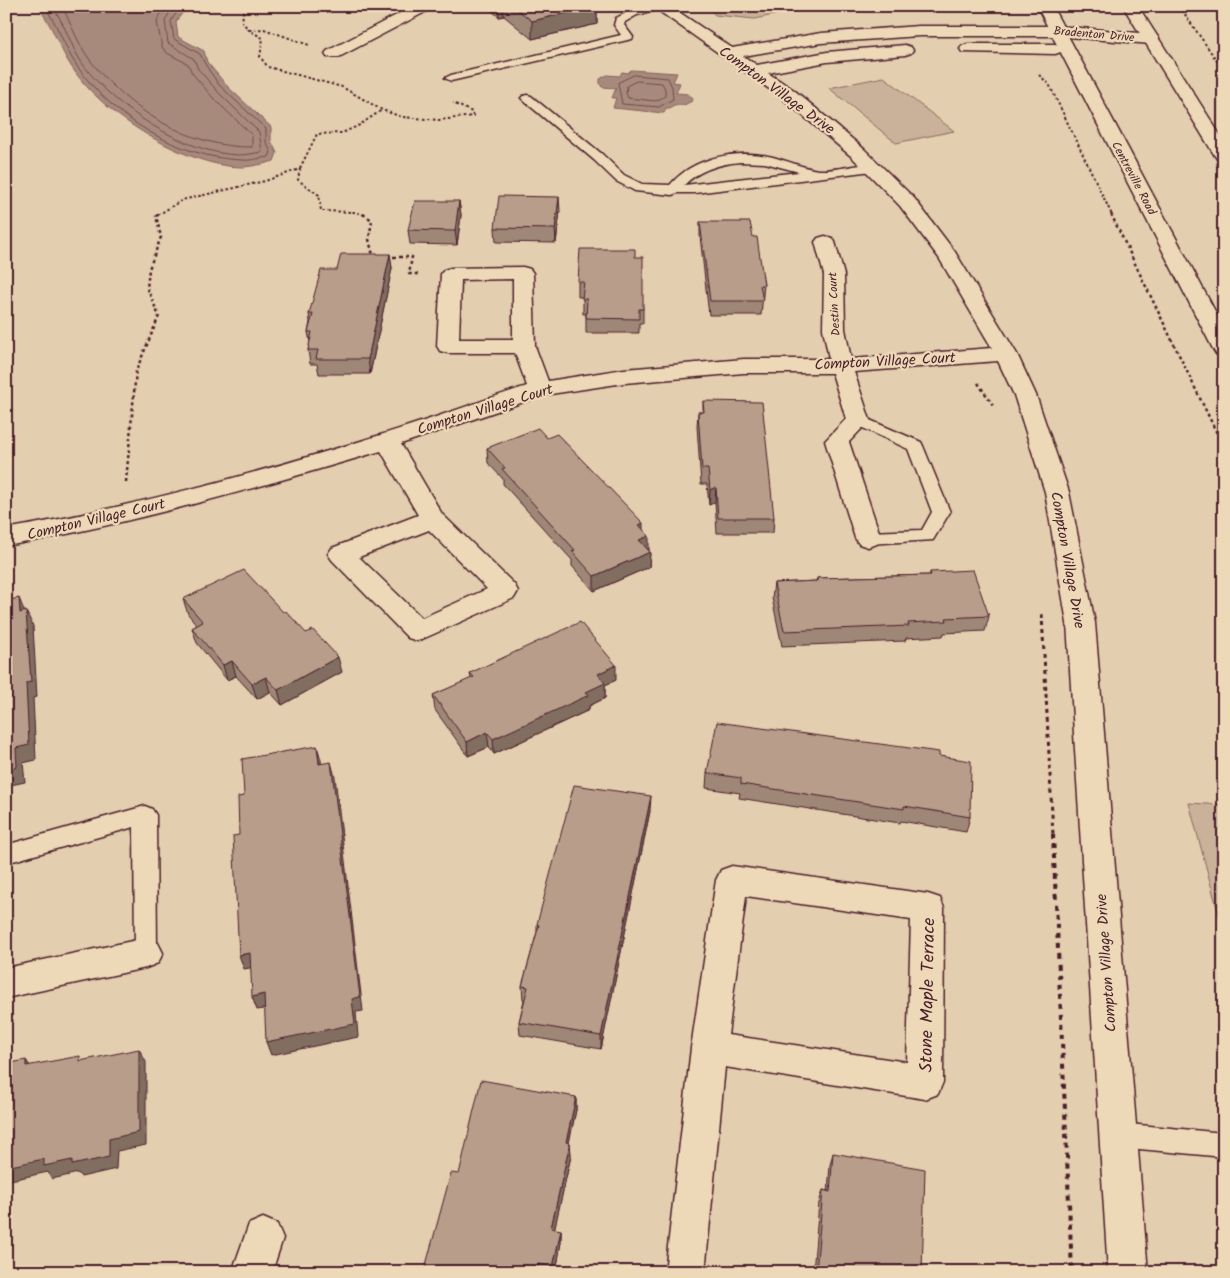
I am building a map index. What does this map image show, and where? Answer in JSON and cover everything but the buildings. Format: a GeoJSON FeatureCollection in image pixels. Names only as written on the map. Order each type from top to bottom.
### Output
{"type":"FeatureCollection","features":[{"type":"Feature","properties":{"kind":"main road"},"geometry":{"type":"LineString","coordinates":[[333,54],[426,6]]}},
{"type":"Feature","properties":{"kind":"main road","name":"Centreville Road"},"geometry":{"type":"LineString","coordinates":[[1044,6],[1224,349]]}},
{"type":"Feature","properties":{"kind":"main road"},"geometry":{"type":"LineString","coordinates":[[1130,6],[1224,156]]}},
{"type":"Feature","properties":{"kind":"main road","name":"Compton Village Drive"},"geometry":{"type":"LineString","coordinates":[[659,7],[811,112],[872,166],[907,202],[948,256],[1006,354],[1025,395],[1057,492],[1081,623],[1128,1272]]}},
{"type":"Feature","properties":{"kind":"main road","name":"Bradenton Drive"},"geometry":{"type":"LineString","coordinates":[[728,54],[821,38],[863,34],[993,30],[1056,31],[1151,39]]}},
{"type":"Feature","properties":{"kind":"main road","name":"Bradenton Drive"},"geometry":{"type":"LineString","coordinates":[[955,49],[1066,49],[1151,39]]}},
{"type":"Feature","properties":{"kind":"main road"},"geometry":{"type":"LineString","coordinates":[[753,71],[827,57],[916,49]]}},
{"type":"Feature","properties":{"kind":"main road","name":"Destin Court"},"geometry":{"type":"LineString","coordinates":[[825,242],[834,275],[834,329],[841,366],[858,420]]}},
{"type":"Feature","properties":{"kind":"main road"},"geometry":{"type":"LineString","coordinates":[[524,346],[448,346],[451,274],[523,273],[524,346],[540,390]]}},
{"type":"Feature","properties":{"kind":"main road","name":"Compton Village Court"},"geometry":{"type":"LineString","coordinates":[[6,538],[72,526],[248,483],[387,441],[460,415],[540,390],[624,376],[744,366],[841,366],[1006,354]]}},
{"type":"Feature","properties":{"kind":"main road"},"geometry":{"type":"LineString","coordinates":[[858,420],[837,440],[868,538]]}},
{"type":"Feature","properties":{"kind":"main road"},"geometry":{"type":"LineString","coordinates":[[387,441],[434,519],[505,591],[418,631],[341,554],[434,519]]}},
{"type":"Feature","properties":{"kind":"main road","name":"Stone Maple Terrace"},"geometry":{"type":"LineString","coordinates":[[685,1272],[709,1048],[732,880],[928,908],[926,1082],[709,1048]]}},
{"type":"Feature","properties":{"kind":"main road"},"geometry":{"type":"LineString","coordinates":[[6,983],[146,953]]}},
{"type":"Feature","properties":{"kind":"lane"},"geometry":{"type":"LineString","coordinates":[[451,78],[628,37],[619,25],[620,20],[634,13],[659,7]]}},
{"type":"Feature","properties":{"kind":"lane"},"geometry":{"type":"LineString","coordinates":[[527,98],[598,157],[620,178],[640,188],[672,190],[821,174],[872,166]]}},
{"type":"Feature","properties":{"kind":"lane"},"geometry":{"type":"LineString","coordinates":[[672,190],[678,182],[698,167],[732,159],[766,159],[821,174]]}},
{"type":"Feature","properties":{"kind":"lane"},"geometry":{"type":"LineString","coordinates":[[858,420],[915,446],[941,512],[927,536],[868,538]]}},
{"type":"Feature","properties":{"kind":"lane"},"geometry":{"type":"LineString","coordinates":[[6,854],[145,815],[146,953]]}},
{"type":"Feature","properties":{"kind":"lane"},"geometry":{"type":"LineString","coordinates":[[1118,1135],[1224,1145]]}},
{"type":"Feature","properties":{"kind":"path"},"geometry":{"type":"LineString","coordinates":[[244,6],[242,22],[250,31],[263,38],[259,56],[261,62],[268,67],[341,87],[355,93],[382,110],[406,118],[425,120],[463,119],[473,116],[472,112],[464,107],[438,99],[434,95],[436,92],[445,90],[451,78]]}},
{"type":"Feature","properties":{"kind":"path"},"geometry":{"type":"LineString","coordinates":[[1179,6],[1224,71]]}},
{"type":"Feature","properties":{"kind":"path"},"geometry":{"type":"LineString","coordinates":[[1034,72],[1049,84],[1224,448]]}},
{"type":"Feature","properties":{"kind":"path"},"geometry":{"type":"LineString","coordinates":[[382,110],[358,126],[342,133],[317,134],[300,168],[298,180],[321,198],[320,212],[362,213],[372,220],[369,240],[372,252],[389,257],[412,257],[409,274],[451,274]]}},
{"type":"Feature","properties":{"kind":"path"},"geometry":{"type":"LineString","coordinates":[[130,512],[126,492],[136,371],[159,316],[147,288],[149,269],[161,237],[156,216],[182,200],[264,181],[300,168]]}},
{"type":"Feature","properties":{"kind":"path"},"geometry":{"type":"LineString","coordinates":[[964,357],[982,391],[997,409]]}},
{"type":"Feature","properties":{"kind":"path"},"geometry":{"type":"LineString","coordinates":[[1042,609],[1058,906],[1072,1272]]}},
{"type":"Feature","properties":{"kind":"shaded area"},"geometry":{"type":"Polygon","coordinates":[[[707,6],[800,6],[801,9],[755,19],[715,15],[707,6]]]}},
{"type":"Feature","properties":{"kind":"shaded area"},"geometry":{"type":"Polygon","coordinates":[[[884,77],[954,131],[896,143],[829,88],[884,77]]]}},
{"type":"Feature","properties":{"kind":"shaded area"},"geometry":{"type":"Polygon","coordinates":[[[1189,803],[1224,805],[1224,934],[1189,803]]]}},
{"type":"Feature","properties":{"kind":"water"},"geometry":{"type":"Polygon","coordinates":[[[37,6],[187,6],[176,22],[178,37],[204,51],[207,62],[228,87],[271,127],[271,141],[277,153],[274,161],[244,167],[222,165],[198,159],[173,149],[149,136],[105,104],[87,86],[73,69],[43,13],[37,6]]]}},
{"type":"Feature","properties":{"kind":"water"},"geometry":{"type":"Polygon","coordinates":[[[631,70],[677,73],[673,82],[680,83],[676,93],[688,94],[693,98],[692,101],[684,105],[673,105],[671,108],[666,108],[664,113],[613,108],[616,98],[612,98],[616,88],[602,87],[600,79],[607,75],[620,76],[622,72],[628,73],[631,70]]]}}]}
